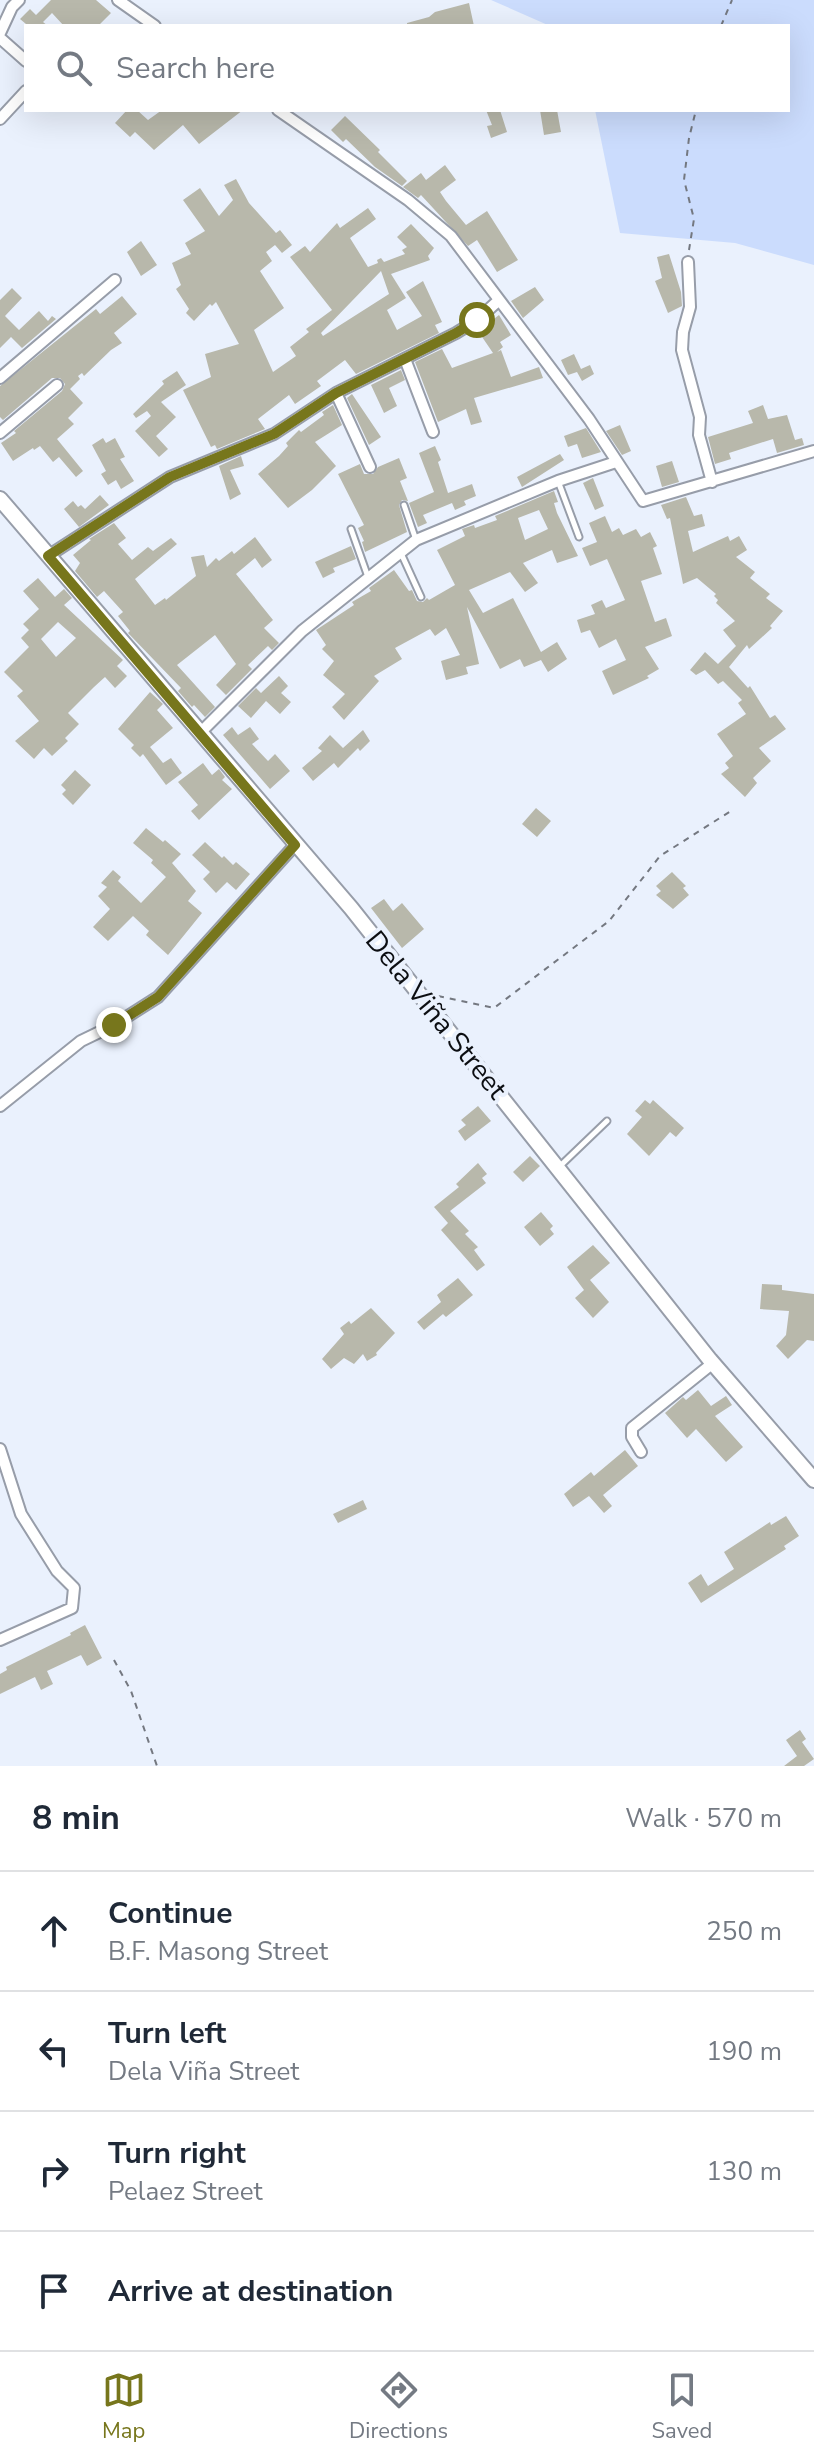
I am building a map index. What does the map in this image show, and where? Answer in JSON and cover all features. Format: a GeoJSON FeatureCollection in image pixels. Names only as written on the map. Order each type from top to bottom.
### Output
{"type":"FeatureCollection","features":[{"type":"Feature","properties":{"kind":"street"},"geometry":{"type":"LineString","coordinates":[[19,0],[12,7],[0,35],[24,59]]}},
{"type":"Feature","properties":{"kind":"street"},"geometry":{"type":"LineString","coordinates":[[118,0],[152,24]]}},
{"type":"Feature","properties":{"kind":"street"},"geometry":{"type":"LineString","coordinates":[[0,119],[24,93]]}},
{"type":"Feature","properties":{"kind":"street"},"geometry":{"type":"LineString","coordinates":[[281,112],[408,200],[451,236],[589,419],[643,501],[814,451]]}},
{"type":"Feature","properties":{"kind":"street"},"geometry":{"type":"LineString","coordinates":[[688,262],[690,307],[682,350],[700,417],[699,435],[712,482]]}},
{"type":"Feature","properties":{"kind":"street"},"geometry":{"type":"LineString","coordinates":[[0,378],[115,280]]}},
{"type":"Feature","properties":{"kind":"street"},"geometry":{"type":"LineString","coordinates":[[48,556],[170,477],[274,434],[336,393],[456,333],[498,301]]}},
{"type":"Feature","properties":{"kind":"street"},"geometry":{"type":"LineString","coordinates":[[405,359],[433,432]]}},
{"type":"Feature","properties":{"kind":"street"},"geometry":{"type":"LineString","coordinates":[[0,433],[57,385]]}},
{"type":"Feature","properties":{"kind":"street"},"geometry":{"type":"LineString","coordinates":[[336,393],[370,467]]}},
{"type":"Feature","properties":{"kind":"street"},"geometry":{"type":"LineString","coordinates":[[200,733],[302,631],[416,540],[558,481],[616,462]]}},
{"type":"Feature","properties":{"kind":"street","name":"Dela Viña Street"},"geometry":{"type":"LineString","coordinates":[[0,499],[351,908],[713,1363],[814,1480]]}},
{"type":"Feature","properties":{"kind":"street"},"geometry":{"type":"LineString","coordinates":[[0,1106],[81,1041],[114,1025],[158,997],[295,845]]}},
{"type":"Feature","properties":{"kind":"street"},"geometry":{"type":"LineString","coordinates":[[641,1452],[632,1437],[632,1428],[713,1363]]}},
{"type":"Feature","properties":{"kind":"street"},"geometry":{"type":"LineString","coordinates":[[0,1449],[21,1514],[57,1571],[74,1588],[72,1608],[0,1640]]}},
{"type":"Feature","properties":{"kind":"lane"},"geometry":{"type":"LineString","coordinates":[[558,481],[579,537]]}},
{"type":"Feature","properties":{"kind":"lane"},"geometry":{"type":"LineString","coordinates":[[404,505],[416,540]]}},
{"type":"Feature","properties":{"kind":"lane"},"geometry":{"type":"LineString","coordinates":[[351,529],[368,577]]}},
{"type":"Feature","properties":{"kind":"lane"},"geometry":{"type":"LineString","coordinates":[[400,551],[421,597]]}},
{"type":"Feature","properties":{"kind":"lane"},"geometry":{"type":"LineString","coordinates":[[557,1168],[607,1121]]}},
{"type":"Feature","properties":{"kind":"path"},"geometry":{"type":"LineString","coordinates":[[722,24],[732,0]]}},
{"type":"Feature","properties":{"kind":"path"},"geometry":{"type":"LineString","coordinates":[[688,262],[694,219],[684,180],[696,112]]}},
{"type":"Feature","properties":{"kind":"path"},"geometry":{"type":"LineString","coordinates":[[417,992],[494,1008],[609,921],[660,856],[734,809]]}},
{"type":"Feature","properties":{"kind":"path"},"geometry":{"type":"LineString","coordinates":[[114,1660],[131,1691],[157,1766]]}},
{"type":"Feature","properties":{"kind":"shaded area"},"geometry":{"type":"Polygon","coordinates":[[[491,0],[814,0],[814,265],[735,243],[620,233],[595,112],[790,112],[790,24],[545,24],[491,0]]]}},
{"type":"Feature","properties":{"kind":"building"},"geometry":{"type":"Polygon","coordinates":[[[51,0],[96,0],[111,13],[100,24],[62,24],[52,13],[43,22],[46,24],[26,24],[20,19],[30,9],[36,15],[51,0]]]}},
{"type":"Feature","properties":{"kind":"building"},"geometry":{"type":"Polygon","coordinates":[[[469,3],[474,24],[407,24],[469,3]]]}},
{"type":"Feature","properties":{"kind":"building"},"geometry":{"type":"Polygon","coordinates":[[[125,112],[139,112],[148,120],[159,112],[240,112],[199,144],[183,125],[154,150],[135,132],[130,137],[115,123],[125,112]]]}},
{"type":"Feature","properties":{"kind":"building"},"geometry":{"type":"Polygon","coordinates":[[[487,112],[501,112],[507,132],[491,138],[487,126],[492,125],[487,112]]]}},
{"type":"Feature","properties":{"kind":"building"},"geometry":{"type":"Polygon","coordinates":[[[540,112],[557,112],[561,132],[544,135],[540,112]]]}},
{"type":"Feature","properties":{"kind":"building"},"geometry":{"type":"Polygon","coordinates":[[[345,116],[407,181],[402,186],[331,130],[345,116]]]}},
{"type":"Feature","properties":{"kind":"building"},"geometry":{"type":"Polygon","coordinates":[[[445,165],[456,180],[440,192],[446,201],[466,225],[487,211],[518,260],[497,272],[477,240],[468,246],[421,195],[418,198],[403,187],[421,173],[426,180],[445,165]]]}},
{"type":"Feature","properties":{"kind":"building"},"geometry":{"type":"Polygon","coordinates":[[[236,179],[249,203],[276,233],[280,230],[292,245],[282,253],[275,245],[266,252],[272,261],[260,271],[284,308],[254,330],[273,372],[296,356],[290,347],[309,332],[306,329],[332,310],[290,257],[305,246],[310,252],[337,223],[340,228],[368,208],[376,219],[350,238],[368,267],[378,263],[377,260],[381,258],[384,262],[405,254],[402,250],[407,247],[397,237],[411,224],[434,248],[428,256],[430,260],[391,274],[406,298],[387,310],[397,330],[422,316],[406,292],[423,281],[442,322],[435,325],[439,333],[356,374],[345,360],[317,381],[321,386],[295,404],[289,395],[258,419],[265,429],[217,449],[215,445],[211,447],[183,390],[211,377],[205,354],[239,344],[216,302],[212,306],[210,304],[194,321],[186,313],[189,309],[176,289],[181,285],[172,263],[191,254],[185,243],[205,231],[183,200],[200,188],[219,216],[233,200],[224,185],[236,179]],[[381,271],[321,333],[323,336],[389,294],[381,271]]]}},
{"type":"Feature","properties":{"kind":"building"},"geometry":{"type":"Polygon","coordinates":[[[141,241],[157,265],[141,276],[127,252],[141,241]]]}},
{"type":"Feature","properties":{"kind":"building"},"geometry":{"type":"Polygon","coordinates":[[[669,254],[681,292],[682,306],[668,313],[655,281],[662,278],[657,257],[669,254]]]}},
{"type":"Feature","properties":{"kind":"building"},"geometry":{"type":"Polygon","coordinates":[[[535,287],[544,300],[523,318],[511,301],[535,287]]]}},
{"type":"Feature","properties":{"kind":"building"},"geometry":{"type":"Polygon","coordinates":[[[12,288],[22,298],[5,316],[19,330],[39,311],[48,321],[52,316],[56,319],[22,348],[11,337],[0,348],[0,300],[12,288]]]}},
{"type":"Feature","properties":{"kind":"building"},"geometry":{"type":"Polygon","coordinates":[[[122,296],[137,314],[114,333],[122,343],[84,376],[82,373],[78,376],[80,379],[70,389],[83,403],[68,418],[74,424],[57,439],[83,471],[76,477],[59,457],[53,462],[40,446],[13,461],[1,443],[62,391],[65,384],[60,378],[52,378],[3,420],[0,417],[0,386],[96,309],[100,314],[122,296]]]}},
{"type":"Feature","properties":{"kind":"building"},"geometry":{"type":"Polygon","coordinates":[[[499,315],[511,335],[500,342],[503,347],[497,352],[501,350],[511,377],[539,367],[543,378],[474,398],[482,422],[471,425],[466,409],[438,422],[415,362],[442,349],[452,368],[493,353],[478,331],[499,315]]]}},
{"type":"Feature","properties":{"kind":"building"},"geometry":{"type":"Polygon","coordinates":[[[574,354],[581,369],[590,365],[594,374],[582,381],[577,372],[568,375],[561,360],[574,354]]]}},
{"type":"Feature","properties":{"kind":"building"},"geometry":{"type":"Polygon","coordinates":[[[401,370],[405,380],[389,388],[397,406],[384,413],[371,385],[401,370]]]}},
{"type":"Feature","properties":{"kind":"building"},"geometry":{"type":"Polygon","coordinates":[[[177,371],[186,385],[161,402],[176,417],[156,436],[168,449],[159,457],[135,431],[151,416],[147,411],[136,418],[133,414],[164,384],[162,381],[177,371]]]}},
{"type":"Feature","properties":{"kind":"building"},"geometry":{"type":"Polygon","coordinates":[[[352,394],[381,437],[369,445],[347,398],[352,394]]]}},
{"type":"Feature","properties":{"kind":"building"},"geometry":{"type":"Polygon","coordinates":[[[333,405],[342,425],[315,442],[336,466],[288,508],[258,474],[279,456],[299,430],[301,432],[333,405]]]}},
{"type":"Feature","properties":{"kind":"building"},"geometry":{"type":"Polygon","coordinates":[[[763,405],[768,419],[787,415],[795,440],[802,438],[804,445],[777,453],[773,439],[729,453],[731,459],[715,464],[708,437],[753,423],[748,411],[763,405]]]}},
{"type":"Feature","properties":{"kind":"building"},"geometry":{"type":"Polygon","coordinates":[[[620,425],[631,451],[622,455],[606,431],[620,425]]]}},
{"type":"Feature","properties":{"kind":"building"},"geometry":{"type":"Polygon","coordinates":[[[586,428],[601,452],[582,458],[577,444],[568,447],[564,436],[586,428]]]}},
{"type":"Feature","properties":{"kind":"building"},"geometry":{"type":"Polygon","coordinates":[[[103,438],[106,443],[115,438],[125,457],[120,459],[134,481],[121,489],[116,480],[108,485],[101,474],[106,471],[92,445],[103,438]]]}},
{"type":"Feature","properties":{"kind":"building"},"geometry":{"type":"Polygon","coordinates":[[[435,446],[448,493],[472,484],[476,496],[464,501],[466,505],[455,510],[452,503],[423,515],[427,523],[418,527],[409,503],[434,492],[419,453],[435,446]]]}},
{"type":"Feature","properties":{"kind":"building"},"geometry":{"type":"Polygon","coordinates":[[[560,454],[564,460],[522,487],[517,477],[560,454]]]}},
{"type":"Feature","properties":{"kind":"building"},"geometry":{"type":"Polygon","coordinates":[[[241,456],[244,466],[230,470],[241,494],[230,500],[219,466],[241,456]]]}},
{"type":"Feature","properties":{"kind":"building"},"geometry":{"type":"Polygon","coordinates":[[[399,458],[407,478],[400,481],[408,501],[402,500],[399,505],[407,532],[365,552],[358,528],[364,525],[338,474],[360,464],[364,474],[373,474],[378,467],[399,458]]]}},
{"type":"Feature","properties":{"kind":"building"},"geometry":{"type":"Polygon","coordinates":[[[672,461],[679,482],[662,487],[656,466],[672,461]]]}},
{"type":"Feature","properties":{"kind":"building"},"geometry":{"type":"Polygon","coordinates":[[[593,478],[604,506],[595,510],[583,483],[593,478]]]}},
{"type":"Feature","properties":{"kind":"building"},"geometry":{"type":"Polygon","coordinates":[[[554,491],[558,502],[554,503],[557,513],[578,556],[557,563],[552,550],[523,563],[538,583],[525,592],[510,572],[469,590],[483,613],[513,598],[541,652],[557,642],[567,659],[548,672],[541,660],[524,667],[520,659],[500,669],[467,607],[479,664],[466,667],[468,674],[446,680],[441,661],[460,655],[446,628],[435,636],[430,629],[395,648],[402,659],[374,676],[379,681],[344,720],[332,707],[345,694],[323,675],[334,661],[322,649],[326,645],[316,630],[354,605],[352,602],[371,591],[369,588],[394,570],[409,591],[412,590],[417,601],[429,600],[455,585],[437,550],[465,536],[462,529],[497,520],[495,516],[554,491]],[[539,510],[518,518],[525,540],[548,529],[539,510]]]}},
{"type":"Feature","properties":{"kind":"building"},"geometry":{"type":"Polygon","coordinates":[[[100,495],[109,505],[79,527],[64,509],[73,501],[85,509],[100,495]]]}},
{"type":"Feature","properties":{"kind":"building"},"geometry":{"type":"Polygon","coordinates":[[[686,497],[694,516],[702,514],[705,526],[688,531],[693,552],[728,536],[730,541],[739,536],[747,550],[736,557],[755,572],[750,578],[770,594],[766,598],[783,611],[770,626],[772,628],[749,649],[747,645],[729,667],[748,688],[750,686],[770,718],[775,715],[786,729],[759,748],[771,761],[753,778],[757,783],[745,797],[721,774],[729,768],[725,763],[733,756],[717,734],[746,714],[738,703],[742,700],[723,681],[718,684],[705,670],[696,675],[690,670],[705,652],[718,664],[736,646],[723,630],[735,621],[716,603],[716,594],[697,578],[683,584],[670,518],[667,519],[661,505],[686,497]]]}},
{"type":"Feature","properties":{"kind":"building"},"geometry":{"type":"Polygon","coordinates":[[[605,516],[612,532],[619,528],[623,535],[636,529],[641,537],[650,532],[657,546],[653,548],[662,574],[641,581],[655,622],[666,618],[672,636],[645,647],[659,669],[647,676],[649,678],[613,695],[602,671],[626,660],[616,639],[599,648],[590,630],[581,633],[577,620],[595,614],[591,605],[602,600],[606,608],[625,600],[607,559],[590,566],[582,548],[597,542],[589,523],[605,516]]]}},
{"type":"Feature","properties":{"kind":"building"},"geometry":{"type":"Polygon","coordinates":[[[114,523],[126,538],[118,544],[132,560],[148,547],[153,551],[171,538],[177,544],[135,579],[155,605],[196,576],[191,557],[204,555],[207,567],[216,558],[219,561],[232,551],[234,554],[255,537],[272,560],[262,568],[255,558],[236,574],[273,620],[264,628],[279,643],[272,650],[268,646],[248,665],[252,669],[226,695],[216,685],[236,664],[215,635],[177,665],[215,707],[205,717],[194,705],[192,707],[178,691],[181,688],[128,633],[130,631],[118,616],[123,612],[104,591],[97,597],[75,571],[80,563],[73,555],[89,539],[114,523]]]}},
{"type":"Feature","properties":{"kind":"building"},"geometry":{"type":"Polygon","coordinates":[[[351,546],[356,559],[333,568],[335,572],[323,578],[315,562],[351,546]]]}},
{"type":"Feature","properties":{"kind":"building"},"geometry":{"type":"Polygon","coordinates":[[[38,578],[55,597],[64,589],[72,598],[64,605],[123,660],[117,666],[127,676],[115,688],[105,677],[68,713],[79,724],[65,738],[68,741],[52,756],[44,748],[34,759],[15,741],[39,721],[17,696],[23,691],[4,672],[29,647],[21,638],[29,630],[23,624],[39,609],[23,591],[38,578]],[[58,622],[41,639],[56,657],[76,638],[58,622]]]}},
{"type":"Feature","properties":{"kind":"building"},"geometry":{"type":"Polygon","coordinates":[[[279,676],[288,686],[281,693],[291,702],[280,714],[266,701],[251,718],[238,706],[256,688],[261,693],[279,676]]]}},
{"type":"Feature","properties":{"kind":"building"},"geometry":{"type":"Polygon","coordinates":[[[150,692],[163,704],[157,710],[173,728],[150,747],[163,763],[171,758],[182,773],[166,785],[143,754],[140,757],[131,748],[134,745],[118,729],[150,692]]]}},
{"type":"Feature","properties":{"kind":"building"},"geometry":{"type":"Polygon","coordinates":[[[232,727],[238,735],[250,727],[259,739],[252,744],[268,761],[275,754],[290,771],[270,789],[223,735],[232,727]]]}},
{"type":"Feature","properties":{"kind":"building"},"geometry":{"type":"Polygon","coordinates":[[[363,730],[370,741],[338,768],[334,763],[313,781],[302,768],[322,751],[318,748],[330,735],[343,748],[363,730]]]}},
{"type":"Feature","properties":{"kind":"building"},"geometry":{"type":"Polygon","coordinates":[[[203,763],[212,775],[219,769],[225,777],[222,780],[232,789],[199,820],[191,811],[198,805],[178,782],[203,763]]]}},
{"type":"Feature","properties":{"kind":"building"},"geometry":{"type":"Polygon","coordinates":[[[75,770],[91,785],[73,805],[62,794],[66,790],[61,785],[75,770]]]}},
{"type":"Feature","properties":{"kind":"building"},"geometry":{"type":"Polygon","coordinates":[[[536,808],[551,821],[537,837],[522,824],[536,808]]]}},
{"type":"Feature","properties":{"kind":"building"},"geometry":{"type":"Polygon","coordinates":[[[146,828],[181,854],[172,863],[196,891],[188,901],[202,913],[168,955],[146,935],[149,931],[133,916],[108,941],[93,927],[110,909],[98,896],[107,887],[101,883],[113,870],[121,877],[118,881],[141,903],[166,877],[151,863],[153,860],[133,843],[146,828]]]}},
{"type":"Feature","properties":{"kind":"building"},"geometry":{"type":"Polygon","coordinates":[[[205,842],[222,858],[224,856],[233,865],[236,862],[250,874],[236,890],[227,882],[216,893],[203,879],[210,872],[192,855],[205,842]]]}},
{"type":"Feature","properties":{"kind":"building"},"geometry":{"type":"Polygon","coordinates":[[[672,872],[686,886],[683,888],[689,895],[673,909],[656,895],[661,891],[656,886],[672,872]]]}},
{"type":"Feature","properties":{"kind":"building"},"geometry":{"type":"Polygon","coordinates":[[[384,899],[393,911],[402,903],[424,929],[402,948],[371,908],[384,899]]]}},
{"type":"Feature","properties":{"kind":"building"},"geometry":{"type":"Polygon","coordinates":[[[645,1100],[650,1104],[653,1100],[684,1128],[676,1137],[670,1132],[649,1156],[627,1134],[642,1117],[635,1111],[645,1100]]]}},
{"type":"Feature","properties":{"kind":"building"},"geometry":{"type":"Polygon","coordinates":[[[478,1106],[491,1121],[465,1141],[458,1131],[466,1125],[461,1120],[478,1106]]]}},
{"type":"Feature","properties":{"kind":"building"},"geometry":{"type":"Polygon","coordinates":[[[530,1156],[540,1166],[523,1182],[513,1172],[530,1156]]]}},
{"type":"Feature","properties":{"kind":"building"},"geometry":{"type":"Polygon","coordinates":[[[478,1163],[487,1174],[482,1178],[486,1183],[450,1211],[469,1231],[465,1234],[478,1247],[474,1250],[485,1265],[477,1271],[441,1230],[448,1223],[434,1207],[459,1187],[456,1184],[478,1163]]]}},
{"type":"Feature","properties":{"kind":"building"},"geometry":{"type":"Polygon","coordinates":[[[541,1212],[553,1226],[550,1229],[554,1234],[540,1246],[524,1227],[541,1212]]]}},
{"type":"Feature","properties":{"kind":"building"},"geometry":{"type":"Polygon","coordinates":[[[593,1245],[610,1263],[590,1280],[609,1302],[593,1318],[575,1298],[584,1290],[567,1267],[593,1245]]]}},
{"type":"Feature","properties":{"kind":"building"},"geometry":{"type":"Polygon","coordinates":[[[458,1278],[473,1295],[424,1330],[417,1322],[441,1302],[437,1295],[458,1278]]]}},
{"type":"Feature","properties":{"kind":"building"},"geometry":{"type":"Polygon","coordinates":[[[762,1284],[782,1285],[782,1290],[814,1294],[814,1341],[807,1340],[788,1359],[776,1346],[786,1335],[789,1311],[760,1309],[762,1284]]]}},
{"type":"Feature","properties":{"kind":"building"},"geometry":{"type":"Polygon","coordinates":[[[371,1308],[395,1333],[377,1355],[367,1361],[363,1354],[354,1364],[344,1358],[331,1369],[322,1359],[344,1334],[340,1328],[349,1321],[351,1324],[371,1308]]]}},
{"type":"Feature","properties":{"kind":"building"},"geometry":{"type":"Polygon","coordinates":[[[698,1390],[711,1406],[726,1396],[732,1405],[715,1416],[743,1447],[726,1462],[696,1429],[687,1438],[665,1413],[683,1397],[686,1400],[698,1390]]]}},
{"type":"Feature","properties":{"kind":"building"},"geometry":{"type":"Polygon","coordinates":[[[625,1450],[638,1466],[603,1495],[612,1506],[604,1513],[589,1496],[573,1507],[564,1494],[591,1472],[594,1476],[625,1450]]]}},
{"type":"Feature","properties":{"kind":"building"},"geometry":{"type":"Polygon","coordinates":[[[363,1500],[367,1509],[338,1523],[333,1514],[363,1500]]]}},
{"type":"Feature","properties":{"kind":"building"},"geometry":{"type":"Polygon","coordinates":[[[786,1516],[799,1536],[784,1546],[786,1549],[701,1603],[688,1583],[701,1574],[708,1586],[734,1569],[724,1552],[770,1522],[771,1525],[786,1516]]]}},
{"type":"Feature","properties":{"kind":"building"},"geometry":{"type":"Polygon","coordinates":[[[85,1625],[102,1658],[87,1666],[81,1655],[47,1671],[53,1684],[41,1690],[35,1677],[0,1694],[0,1674],[7,1670],[6,1667],[85,1625]]]}},
{"type":"Feature","properties":{"kind":"building"},"geometry":{"type":"Polygon","coordinates":[[[800,1730],[806,1739],[802,1742],[814,1759],[804,1766],[784,1766],[797,1756],[786,1740],[800,1730]]]}},
{"type":"Feature","properties":{"kind":"route"},"geometry":{"type":"LineString","coordinates":[[114,1025],[158,997],[295,845],[48,556],[170,477],[274,434],[336,393],[477,320]]}}]}
